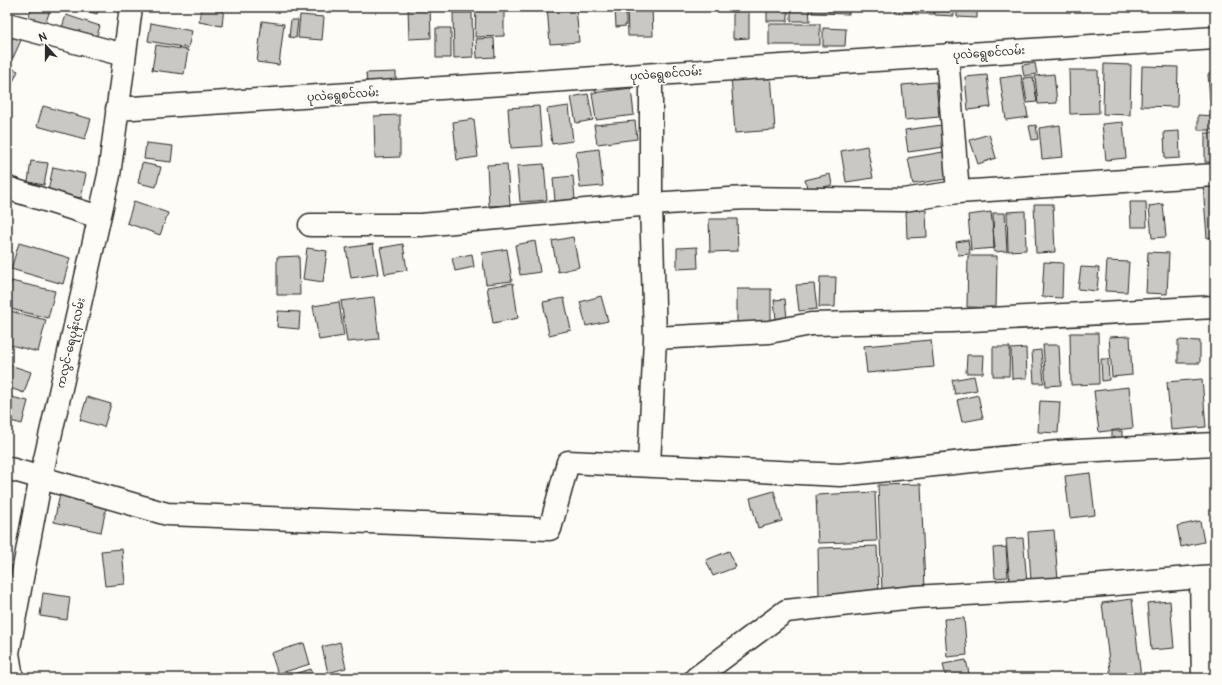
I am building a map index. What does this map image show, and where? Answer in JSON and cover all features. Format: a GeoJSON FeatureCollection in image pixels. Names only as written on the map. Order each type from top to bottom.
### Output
{"type":"FeatureCollection","features":[{"type":"Feature","properties":{"kind":"street","name":"ကလွင်-ရေပုန်းလမ်း"},"geometry":{"type":"LineString","coordinates":[[12,678],[8,653],[41,477],[109,174],[130,7]]}},
{"type":"Feature","properties":{"kind":"street"},"geometry":{"type":"LineString","coordinates":[[7,24],[124,55]]}},
{"type":"Feature","properties":{"kind":"street","name":"ပုလဲရွေစင်လမ်း"},"geometry":{"type":"LineString","coordinates":[[117,110],[1215,38]]}},
{"type":"Feature","properties":{"kind":"street"},"geometry":{"type":"LineString","coordinates":[[947,55],[958,192]]}},
{"type":"Feature","properties":{"kind":"street"},"geometry":{"type":"LineString","coordinates":[[649,465],[655,338],[651,204],[651,75]]}},
{"type":"Feature","properties":{"kind":"street"},"geometry":{"type":"LineString","coordinates":[[310,225],[421,225],[651,204],[745,198],[903,200],[958,192],[1215,175]]}},
{"type":"Feature","properties":{"kind":"street"},"geometry":{"type":"LineString","coordinates":[[7,188],[100,218]]}},
{"type":"Feature","properties":{"kind":"street"},"geometry":{"type":"LineString","coordinates":[[655,338],[768,332],[811,324],[952,321],[1215,307]]}},
{"type":"Feature","properties":{"kind":"street"},"geometry":{"type":"LineString","coordinates":[[7,468],[167,514],[550,529],[568,462],[840,475],[1058,452],[1215,444]]}},
{"type":"Feature","properties":{"kind":"street"},"geometry":{"type":"LineString","coordinates":[[696,678],[786,611],[914,597],[1055,589],[1208,576],[1203,678]]}},
{"type":"Feature","properties":{"kind":"building"},"geometry":{"type":"Polygon","coordinates":[[[32,7],[51,7],[44,28],[27,22],[32,7]]]}},
{"type":"Feature","properties":{"kind":"building"},"geometry":{"type":"Polygon","coordinates":[[[72,7],[99,7],[97,14],[72,7]]]}},
{"type":"Feature","properties":{"kind":"building"},"geometry":{"type":"Polygon","coordinates":[[[201,7],[224,7],[222,26],[199,22],[201,7]]]}},
{"type":"Feature","properties":{"kind":"building"},"geometry":{"type":"Polygon","coordinates":[[[408,7],[430,7],[431,38],[409,39],[408,7]]]}},
{"type":"Feature","properties":{"kind":"building"},"geometry":{"type":"Polygon","coordinates":[[[476,7],[504,7],[504,36],[475,37],[476,7]]]}},
{"type":"Feature","properties":{"kind":"building"},"geometry":{"type":"Polygon","coordinates":[[[547,7],[576,7],[579,42],[550,44],[547,7]]]}},
{"type":"Feature","properties":{"kind":"building"},"geometry":{"type":"Polygon","coordinates":[[[615,7],[626,7],[626,26],[616,27],[615,7]]]}},
{"type":"Feature","properties":{"kind":"building"},"geometry":{"type":"Polygon","coordinates":[[[627,7],[652,7],[653,36],[628,36],[627,7]]]}},
{"type":"Feature","properties":{"kind":"building"},"geometry":{"type":"Polygon","coordinates":[[[767,7],[788,7],[788,21],[767,21],[767,7]]]}},
{"type":"Feature","properties":{"kind":"building"},"geometry":{"type":"Polygon","coordinates":[[[791,7],[809,7],[810,21],[791,21],[791,7]]]}},
{"type":"Feature","properties":{"kind":"building"},"geometry":{"type":"Polygon","coordinates":[[[812,7],[849,7],[849,14],[812,13],[812,7]]]}},
{"type":"Feature","properties":{"kind":"building"},"geometry":{"type":"Polygon","coordinates":[[[895,7],[914,7],[914,13],[895,13],[895,7]]]}},
{"type":"Feature","properties":{"kind":"building"},"geometry":{"type":"Polygon","coordinates":[[[915,7],[934,7],[934,14],[915,14],[915,7]]]}},
{"type":"Feature","properties":{"kind":"building"},"geometry":{"type":"Polygon","coordinates":[[[935,7],[954,7],[954,16],[935,15],[935,7]]]}},
{"type":"Feature","properties":{"kind":"building"},"geometry":{"type":"Polygon","coordinates":[[[957,7],[977,7],[977,18],[957,17],[957,7]]]}},
{"type":"Feature","properties":{"kind":"building"},"geometry":{"type":"Polygon","coordinates":[[[749,10],[749,38],[733,39],[733,11],[749,10]]]}},
{"type":"Feature","properties":{"kind":"building"},"geometry":{"type":"Polygon","coordinates":[[[453,13],[472,13],[473,57],[454,58],[453,13]]]}},
{"type":"Feature","properties":{"kind":"building"},"geometry":{"type":"Polygon","coordinates":[[[66,15],[100,26],[93,48],[59,37],[66,15]]]}},
{"type":"Feature","properties":{"kind":"building"},"geometry":{"type":"Polygon","coordinates":[[[300,15],[324,17],[322,40],[298,38],[300,15]]]}},
{"type":"Feature","properties":{"kind":"building"},"geometry":{"type":"Polygon","coordinates":[[[291,20],[298,20],[296,38],[289,37],[291,20]]]}},
{"type":"Feature","properties":{"kind":"building"},"geometry":{"type":"Polygon","coordinates":[[[262,21],[284,24],[279,65],[257,62],[262,21]]]}},
{"type":"Feature","properties":{"kind":"building"},"geometry":{"type":"Polygon","coordinates":[[[151,23],[192,31],[188,48],[148,41],[151,23]]]}},
{"type":"Feature","properties":{"kind":"building"},"geometry":{"type":"Polygon","coordinates":[[[769,24],[820,24],[820,45],[769,45],[769,24]]]}},
{"type":"Feature","properties":{"kind":"building"},"geometry":{"type":"Polygon","coordinates":[[[436,28],[451,28],[451,58],[436,58],[436,28]]]}},
{"type":"Feature","properties":{"kind":"building"},"geometry":{"type":"Polygon","coordinates":[[[823,28],[846,29],[845,46],[823,46],[823,28]]]}},
{"type":"Feature","properties":{"kind":"building"},"geometry":{"type":"Polygon","coordinates":[[[7,35],[22,38],[13,58],[7,55],[7,35]]]}},
{"type":"Feature","properties":{"kind":"building"},"geometry":{"type":"Polygon","coordinates":[[[494,38],[495,57],[477,58],[476,39],[494,38]]]}},
{"type":"Feature","properties":{"kind":"building"},"geometry":{"type":"Polygon","coordinates":[[[156,45],[188,50],[184,74],[152,70],[156,45]]]}},
{"type":"Feature","properties":{"kind":"building"},"geometry":{"type":"Polygon","coordinates":[[[1035,63],[1037,74],[1024,76],[1022,65],[1035,63]]]}},
{"type":"Feature","properties":{"kind":"building"},"geometry":{"type":"Polygon","coordinates":[[[1104,64],[1131,65],[1130,115],[1103,114],[1104,64]]]}},
{"type":"Feature","properties":{"kind":"building"},"geometry":{"type":"Polygon","coordinates":[[[7,66],[18,71],[7,95],[7,66]]]}},
{"type":"Feature","properties":{"kind":"building"},"geometry":{"type":"Polygon","coordinates":[[[1142,66],[1178,67],[1177,107],[1141,106],[1142,66]]]}},
{"type":"Feature","properties":{"kind":"building"},"geometry":{"type":"Polygon","coordinates":[[[1069,70],[1098,70],[1099,113],[1070,114],[1069,70]]]}},
{"type":"Feature","properties":{"kind":"building"},"geometry":{"type":"Polygon","coordinates":[[[396,72],[396,82],[367,83],[366,73],[396,72]]]}},
{"type":"Feature","properties":{"kind":"building"},"geometry":{"type":"Polygon","coordinates":[[[771,74],[775,130],[735,133],[731,77],[771,74]]]}},
{"type":"Feature","properties":{"kind":"building"},"geometry":{"type":"Polygon","coordinates":[[[1054,74],[1057,103],[1038,104],[1035,76],[1054,74]]]}},
{"type":"Feature","properties":{"kind":"building"},"geometry":{"type":"Polygon","coordinates":[[[1208,74],[1215,74],[1215,98],[1210,99],[1208,74]]]}},
{"type":"Feature","properties":{"kind":"building"},"geometry":{"type":"Polygon","coordinates":[[[987,75],[991,107],[968,110],[965,77],[987,75]]]}},
{"type":"Feature","properties":{"kind":"building"},"geometry":{"type":"Polygon","coordinates":[[[1021,75],[1028,117],[1006,120],[1000,78],[1021,75]]]}},
{"type":"Feature","properties":{"kind":"building"},"geometry":{"type":"Polygon","coordinates":[[[1033,77],[1037,102],[1027,103],[1023,78],[1033,77]]]}},
{"type":"Feature","properties":{"kind":"building"},"geometry":{"type":"Polygon","coordinates":[[[936,82],[939,117],[905,120],[902,85],[936,82]]]}},
{"type":"Feature","properties":{"kind":"building"},"geometry":{"type":"Polygon","coordinates":[[[631,88],[634,115],[596,120],[592,93],[631,88]]]}},
{"type":"Feature","properties":{"kind":"building"},"geometry":{"type":"Polygon","coordinates":[[[588,94],[593,120],[576,123],[571,97],[588,94]]]}},
{"type":"Feature","properties":{"kind":"building"},"geometry":{"type":"Polygon","coordinates":[[[43,106],[91,119],[85,139],[37,126],[43,106]]]}},
{"type":"Feature","properties":{"kind":"building"},"geometry":{"type":"Polygon","coordinates":[[[539,106],[542,146],[511,148],[508,108],[539,106]]]}},
{"type":"Feature","properties":{"kind":"building"},"geometry":{"type":"Polygon","coordinates":[[[569,106],[573,141],[552,144],[547,109],[569,106]]]}},
{"type":"Feature","properties":{"kind":"building"},"geometry":{"type":"Polygon","coordinates":[[[400,115],[400,157],[375,158],[374,116],[400,115]]]}},
{"type":"Feature","properties":{"kind":"building"},"geometry":{"type":"Polygon","coordinates":[[[1198,115],[1215,116],[1215,130],[1198,130],[1198,115]]]}},
{"type":"Feature","properties":{"kind":"building"},"geometry":{"type":"Polygon","coordinates":[[[474,119],[478,157],[457,160],[453,122],[474,119]]]}},
{"type":"Feature","properties":{"kind":"building"},"geometry":{"type":"Polygon","coordinates":[[[635,121],[637,139],[597,144],[594,125],[635,121]]]}},
{"type":"Feature","properties":{"kind":"building"},"geometry":{"type":"Polygon","coordinates":[[[1123,122],[1126,158],[1106,160],[1102,124],[1123,122]]]}},
{"type":"Feature","properties":{"kind":"building"},"geometry":{"type":"Polygon","coordinates":[[[949,124],[952,146],[908,152],[905,130],[949,124]]]}},
{"type":"Feature","properties":{"kind":"building"},"geometry":{"type":"Polygon","coordinates":[[[1036,125],[1038,139],[1032,140],[1029,126],[1036,125]]]}},
{"type":"Feature","properties":{"kind":"building"},"geometry":{"type":"Polygon","coordinates":[[[1060,125],[1063,157],[1042,159],[1039,128],[1060,125]]]}},
{"type":"Feature","properties":{"kind":"building"},"geometry":{"type":"Polygon","coordinates":[[[1179,131],[1180,158],[1165,159],[1164,132],[1179,131]]]}},
{"type":"Feature","properties":{"kind":"building"},"geometry":{"type":"Polygon","coordinates":[[[1205,133],[1215,133],[1215,162],[1205,162],[1205,133]]]}},
{"type":"Feature","properties":{"kind":"building"},"geometry":{"type":"Polygon","coordinates":[[[989,134],[996,158],[978,164],[970,140],[989,134]]]}},
{"type":"Feature","properties":{"kind":"building"},"geometry":{"type":"Polygon","coordinates":[[[146,143],[173,146],[171,162],[144,159],[146,143]]]}},
{"type":"Feature","properties":{"kind":"building"},"geometry":{"type":"Polygon","coordinates":[[[867,146],[873,178],[846,182],[841,151],[867,146]]]}},
{"type":"Feature","properties":{"kind":"building"},"geometry":{"type":"Polygon","coordinates":[[[599,149],[603,186],[580,188],[576,152],[599,149]]]}},
{"type":"Feature","properties":{"kind":"building"},"geometry":{"type":"Polygon","coordinates":[[[949,151],[953,178],[913,184],[908,158],[949,151]]]}},
{"type":"Feature","properties":{"kind":"building"},"geometry":{"type":"Polygon","coordinates":[[[31,161],[48,163],[44,185],[28,182],[31,161]]]}},
{"type":"Feature","properties":{"kind":"building"},"geometry":{"type":"Polygon","coordinates":[[[142,163],[161,167],[156,187],[138,183],[142,163]]]}},
{"type":"Feature","properties":{"kind":"building"},"geometry":{"type":"Polygon","coordinates":[[[507,164],[510,205],[489,206],[487,165],[507,164]]]}},
{"type":"Feature","properties":{"kind":"building"},"geometry":{"type":"Polygon","coordinates":[[[544,164],[547,200],[520,202],[517,166],[544,164]]]}},
{"type":"Feature","properties":{"kind":"building"},"geometry":{"type":"Polygon","coordinates":[[[53,167],[86,174],[81,198],[48,191],[53,167]]]}},
{"type":"Feature","properties":{"kind":"building"},"geometry":{"type":"Polygon","coordinates":[[[830,174],[832,185],[808,191],[805,180],[830,174]]]}},
{"type":"Feature","properties":{"kind":"building"},"geometry":{"type":"Polygon","coordinates":[[[573,176],[575,199],[555,201],[553,178],[573,176]]]}},
{"type":"Feature","properties":{"kind":"building"},"geometry":{"type":"Polygon","coordinates":[[[1203,185],[1215,185],[1215,237],[1207,238],[1203,185]]]}},
{"type":"Feature","properties":{"kind":"building"},"geometry":{"type":"Polygon","coordinates":[[[134,201],[168,213],[160,235],[127,223],[134,201]]]}},
{"type":"Feature","properties":{"kind":"building"},"geometry":{"type":"Polygon","coordinates":[[[1130,202],[1146,202],[1147,227],[1131,227],[1130,202]]]}},
{"type":"Feature","properties":{"kind":"building"},"geometry":{"type":"Polygon","coordinates":[[[1034,204],[1053,204],[1055,252],[1036,253],[1034,204]]]}},
{"type":"Feature","properties":{"kind":"building"},"geometry":{"type":"Polygon","coordinates":[[[1163,204],[1166,237],[1152,238],[1149,206],[1163,204]]]}},
{"type":"Feature","properties":{"kind":"building"},"geometry":{"type":"Polygon","coordinates":[[[926,210],[927,237],[907,238],[906,211],[926,210]]]}},
{"type":"Feature","properties":{"kind":"building"},"geometry":{"type":"Polygon","coordinates":[[[1025,211],[1026,250],[1008,251],[1007,212],[1025,211]]]}},
{"type":"Feature","properties":{"kind":"building"},"geometry":{"type":"Polygon","coordinates":[[[991,212],[995,248],[971,250],[968,215],[991,212]]]}},
{"type":"Feature","properties":{"kind":"building"},"geometry":{"type":"Polygon","coordinates":[[[993,213],[1005,213],[1007,251],[994,252],[993,213]]]}},
{"type":"Feature","properties":{"kind":"building"},"geometry":{"type":"Polygon","coordinates":[[[709,219],[737,219],[738,251],[710,252],[709,219]]]}},
{"type":"Feature","properties":{"kind":"building"},"geometry":{"type":"Polygon","coordinates":[[[573,237],[579,267],[558,272],[552,241],[573,237]]]}},
{"type":"Feature","properties":{"kind":"building"},"geometry":{"type":"Polygon","coordinates":[[[968,240],[970,254],[958,255],[956,242],[968,240]]]}},
{"type":"Feature","properties":{"kind":"building"},"geometry":{"type":"Polygon","coordinates":[[[535,241],[540,272],[520,275],[515,245],[535,241]]]}},
{"type":"Feature","properties":{"kind":"building"},"geometry":{"type":"Polygon","coordinates":[[[19,243],[70,258],[63,284],[11,269],[19,243]]]}},
{"type":"Feature","properties":{"kind":"building"},"geometry":{"type":"Polygon","coordinates":[[[373,244],[378,274],[351,278],[346,248],[373,244]]]}},
{"type":"Feature","properties":{"kind":"building"},"geometry":{"type":"Polygon","coordinates":[[[403,244],[407,270],[385,274],[380,248],[403,244]]]}},
{"type":"Feature","properties":{"kind":"building"},"geometry":{"type":"Polygon","coordinates":[[[697,247],[698,268],[677,269],[677,248],[697,247]]]}},
{"type":"Feature","properties":{"kind":"building"},"geometry":{"type":"Polygon","coordinates":[[[307,248],[327,251],[323,282],[303,279],[307,248]]]}},
{"type":"Feature","properties":{"kind":"building"},"geometry":{"type":"Polygon","coordinates":[[[507,249],[512,281],[486,284],[482,253],[507,249]]]}},
{"type":"Feature","properties":{"kind":"building"},"geometry":{"type":"Polygon","coordinates":[[[1148,252],[1169,253],[1167,294],[1146,293],[1148,252]]]}},
{"type":"Feature","properties":{"kind":"building"},"geometry":{"type":"Polygon","coordinates":[[[472,254],[474,267],[455,271],[452,258],[472,254]]]}},
{"type":"Feature","properties":{"kind":"building"},"geometry":{"type":"Polygon","coordinates":[[[299,256],[300,295],[277,295],[277,257],[299,256]]]}},
{"type":"Feature","properties":{"kind":"building"},"geometry":{"type":"Polygon","coordinates":[[[968,256],[997,256],[996,308],[967,307],[968,256]]]}},
{"type":"Feature","properties":{"kind":"building"},"geometry":{"type":"Polygon","coordinates":[[[1107,261],[1129,262],[1127,292],[1105,291],[1107,261]]]}},
{"type":"Feature","properties":{"kind":"building"},"geometry":{"type":"Polygon","coordinates":[[[1044,262],[1063,263],[1062,298],[1042,297],[1044,262]]]}},
{"type":"Feature","properties":{"kind":"building"},"geometry":{"type":"Polygon","coordinates":[[[1081,267],[1099,268],[1097,291],[1078,289],[1081,267]]]}},
{"type":"Feature","properties":{"kind":"building"},"geometry":{"type":"Polygon","coordinates":[[[820,277],[836,277],[835,307],[819,307],[820,277]]]}},
{"type":"Feature","properties":{"kind":"building"},"geometry":{"type":"Polygon","coordinates":[[[11,281],[55,291],[48,318],[7,308],[7,298],[11,281]]]}},
{"type":"Feature","properties":{"kind":"building"},"geometry":{"type":"Polygon","coordinates":[[[513,283],[518,318],[493,323],[487,287],[513,283]]]}},
{"type":"Feature","properties":{"kind":"building"},"geometry":{"type":"Polygon","coordinates":[[[814,284],[817,309],[799,311],[796,285],[814,284]]]}},
{"type":"Feature","properties":{"kind":"building"},"geometry":{"type":"Polygon","coordinates":[[[737,289],[771,289],[771,329],[737,329],[737,289]]]}},
{"type":"Feature","properties":{"kind":"building"},"geometry":{"type":"Polygon","coordinates":[[[601,296],[608,321],[586,326],[580,302],[601,296]]]}},
{"type":"Feature","properties":{"kind":"building"},"geometry":{"type":"Polygon","coordinates":[[[374,297],[379,339],[347,342],[341,301],[374,297]]]}},
{"type":"Feature","properties":{"kind":"building"},"geometry":{"type":"Polygon","coordinates":[[[564,298],[571,330],[549,335],[543,302],[564,298]]]}},
{"type":"Feature","properties":{"kind":"building"},"geometry":{"type":"Polygon","coordinates":[[[785,299],[787,318],[776,319],[774,300],[785,299]]]}},
{"type":"Feature","properties":{"kind":"building"},"geometry":{"type":"Polygon","coordinates":[[[339,302],[344,336],[319,340],[313,306],[339,302]]]}},
{"type":"Feature","properties":{"kind":"building"},"geometry":{"type":"Polygon","coordinates":[[[10,311],[46,320],[38,352],[7,344],[7,324],[10,311]]]}},
{"type":"Feature","properties":{"kind":"building"},"geometry":{"type":"Polygon","coordinates":[[[278,311],[300,312],[299,329],[277,327],[278,311]]]}},
{"type":"Feature","properties":{"kind":"building"},"geometry":{"type":"Polygon","coordinates":[[[1070,333],[1098,333],[1099,384],[1071,385],[1070,333]]]}},
{"type":"Feature","properties":{"kind":"building"},"geometry":{"type":"Polygon","coordinates":[[[1130,336],[1132,375],[1112,377],[1109,337],[1130,336]]]}},
{"type":"Feature","properties":{"kind":"building"},"geometry":{"type":"Polygon","coordinates":[[[931,340],[934,367],[867,373],[864,346],[931,340]]]}},
{"type":"Feature","properties":{"kind":"building"},"geometry":{"type":"Polygon","coordinates":[[[1178,340],[1200,341],[1200,363],[1178,363],[1178,340]]]}},
{"type":"Feature","properties":{"kind":"building"},"geometry":{"type":"Polygon","coordinates":[[[1043,345],[1059,345],[1061,385],[1046,386],[1043,345]]]}},
{"type":"Feature","properties":{"kind":"building"},"geometry":{"type":"Polygon","coordinates":[[[993,347],[1010,347],[1009,376],[993,376],[993,347]]]}},
{"type":"Feature","properties":{"kind":"building"},"geometry":{"type":"Polygon","coordinates":[[[1026,348],[1027,378],[1012,379],[1011,349],[1026,348]]]}},
{"type":"Feature","properties":{"kind":"building"},"geometry":{"type":"Polygon","coordinates":[[[1041,350],[1044,383],[1034,383],[1032,351],[1041,350]]]}},
{"type":"Feature","properties":{"kind":"building"},"geometry":{"type":"Polygon","coordinates":[[[967,355],[984,355],[983,373],[966,373],[967,355]]]}},
{"type":"Feature","properties":{"kind":"building"},"geometry":{"type":"Polygon","coordinates":[[[1101,359],[1108,359],[1109,380],[1102,381],[1101,359]]]}},
{"type":"Feature","properties":{"kind":"building"},"geometry":{"type":"Polygon","coordinates":[[[7,364],[31,372],[24,393],[7,387],[7,364]]]}},
{"type":"Feature","properties":{"kind":"building"},"geometry":{"type":"Polygon","coordinates":[[[974,376],[977,390],[955,394],[952,380],[974,376]]]}},
{"type":"Feature","properties":{"kind":"building"},"geometry":{"type":"Polygon","coordinates":[[[1202,379],[1206,427],[1171,430],[1167,382],[1202,379]]]}},
{"type":"Feature","properties":{"kind":"building"},"geometry":{"type":"Polygon","coordinates":[[[1129,387],[1133,428],[1099,432],[1094,391],[1129,387]]]}},
{"type":"Feature","properties":{"kind":"building"},"geometry":{"type":"Polygon","coordinates":[[[978,395],[983,418],[962,422],[957,400],[978,395]]]}},
{"type":"Feature","properties":{"kind":"building"},"geometry":{"type":"Polygon","coordinates":[[[7,396],[28,401],[22,424],[7,420],[7,396]]]}},
{"type":"Feature","properties":{"kind":"building"},"geometry":{"type":"Polygon","coordinates":[[[87,397],[111,404],[104,427],[80,420],[87,397]]]}},
{"type":"Feature","properties":{"kind":"building"},"geometry":{"type":"Polygon","coordinates":[[[1040,401],[1060,402],[1058,433],[1038,432],[1040,401]]]}},
{"type":"Feature","properties":{"kind":"building"},"geometry":{"type":"Polygon","coordinates":[[[1112,431],[1122,431],[1122,438],[1112,438],[1112,431]]]}},
{"type":"Feature","properties":{"kind":"building"},"geometry":{"type":"Polygon","coordinates":[[[1090,473],[1095,515],[1070,518],[1065,476],[1090,473]]]}},
{"type":"Feature","properties":{"kind":"building"},"geometry":{"type":"Polygon","coordinates":[[[921,484],[925,589],[882,591],[878,485],[921,484]]]}},
{"type":"Feature","properties":{"kind":"building"},"geometry":{"type":"Polygon","coordinates":[[[774,491],[782,521],[758,528],[750,498],[774,491]]]}},
{"type":"Feature","properties":{"kind":"building"},"geometry":{"type":"Polygon","coordinates":[[[875,492],[877,541],[818,543],[816,495],[875,492]]]}},
{"type":"Feature","properties":{"kind":"building"},"geometry":{"type":"Polygon","coordinates":[[[60,494],[107,504],[101,532],[54,522],[60,494]]]}},
{"type":"Feature","properties":{"kind":"building"},"geometry":{"type":"Polygon","coordinates":[[[1200,521],[1204,542],[1181,547],[1177,526],[1200,521]]]}},
{"type":"Feature","properties":{"kind":"building"},"geometry":{"type":"Polygon","coordinates":[[[1054,530],[1058,580],[1031,582],[1028,532],[1054,530]]]}},
{"type":"Feature","properties":{"kind":"building"},"geometry":{"type":"Polygon","coordinates":[[[1023,538],[1027,582],[1010,584],[1006,539],[1023,538]]]}},
{"type":"Feature","properties":{"kind":"building"},"geometry":{"type":"Polygon","coordinates":[[[877,546],[879,594],[819,596],[818,548],[877,546]]]}},
{"type":"Feature","properties":{"kind":"building"},"geometry":{"type":"Polygon","coordinates":[[[1006,547],[1008,577],[995,578],[993,548],[1006,547]]]}},
{"type":"Feature","properties":{"kind":"building"},"geometry":{"type":"Polygon","coordinates":[[[122,549],[125,584],[105,586],[101,551],[122,549]]]}},
{"type":"Feature","properties":{"kind":"building"},"geometry":{"type":"Polygon","coordinates":[[[729,551],[736,567],[713,576],[706,560],[729,551]]]}},
{"type":"Feature","properties":{"kind":"building"},"geometry":{"type":"Polygon","coordinates":[[[43,593],[70,597],[67,620],[40,616],[43,593]]]}},
{"type":"Feature","properties":{"kind":"building"},"geometry":{"type":"Polygon","coordinates":[[[1132,599],[1141,678],[1111,678],[1102,603],[1132,599]]]}},
{"type":"Feature","properties":{"kind":"building"},"geometry":{"type":"Polygon","coordinates":[[[1170,601],[1174,648],[1151,650],[1147,603],[1170,601]]]}},
{"type":"Feature","properties":{"kind":"building"},"geometry":{"type":"Polygon","coordinates":[[[964,618],[967,655],[947,657],[944,619],[964,618]]]}},
{"type":"Feature","properties":{"kind":"building"},"geometry":{"type":"Polygon","coordinates":[[[340,642],[346,668],[328,673],[322,647],[340,642]]]}},
{"type":"Feature","properties":{"kind":"building"},"geometry":{"type":"Polygon","coordinates":[[[304,643],[310,664],[278,674],[271,653],[304,643]]]}},
{"type":"Feature","properties":{"kind":"building"},"geometry":{"type":"Polygon","coordinates":[[[966,660],[970,678],[946,678],[943,664],[966,660]]]}},
{"type":"Feature","properties":{"kind":"building"},"geometry":{"type":"Polygon","coordinates":[[[311,669],[314,678],[281,678],[311,669]]]}}]}
